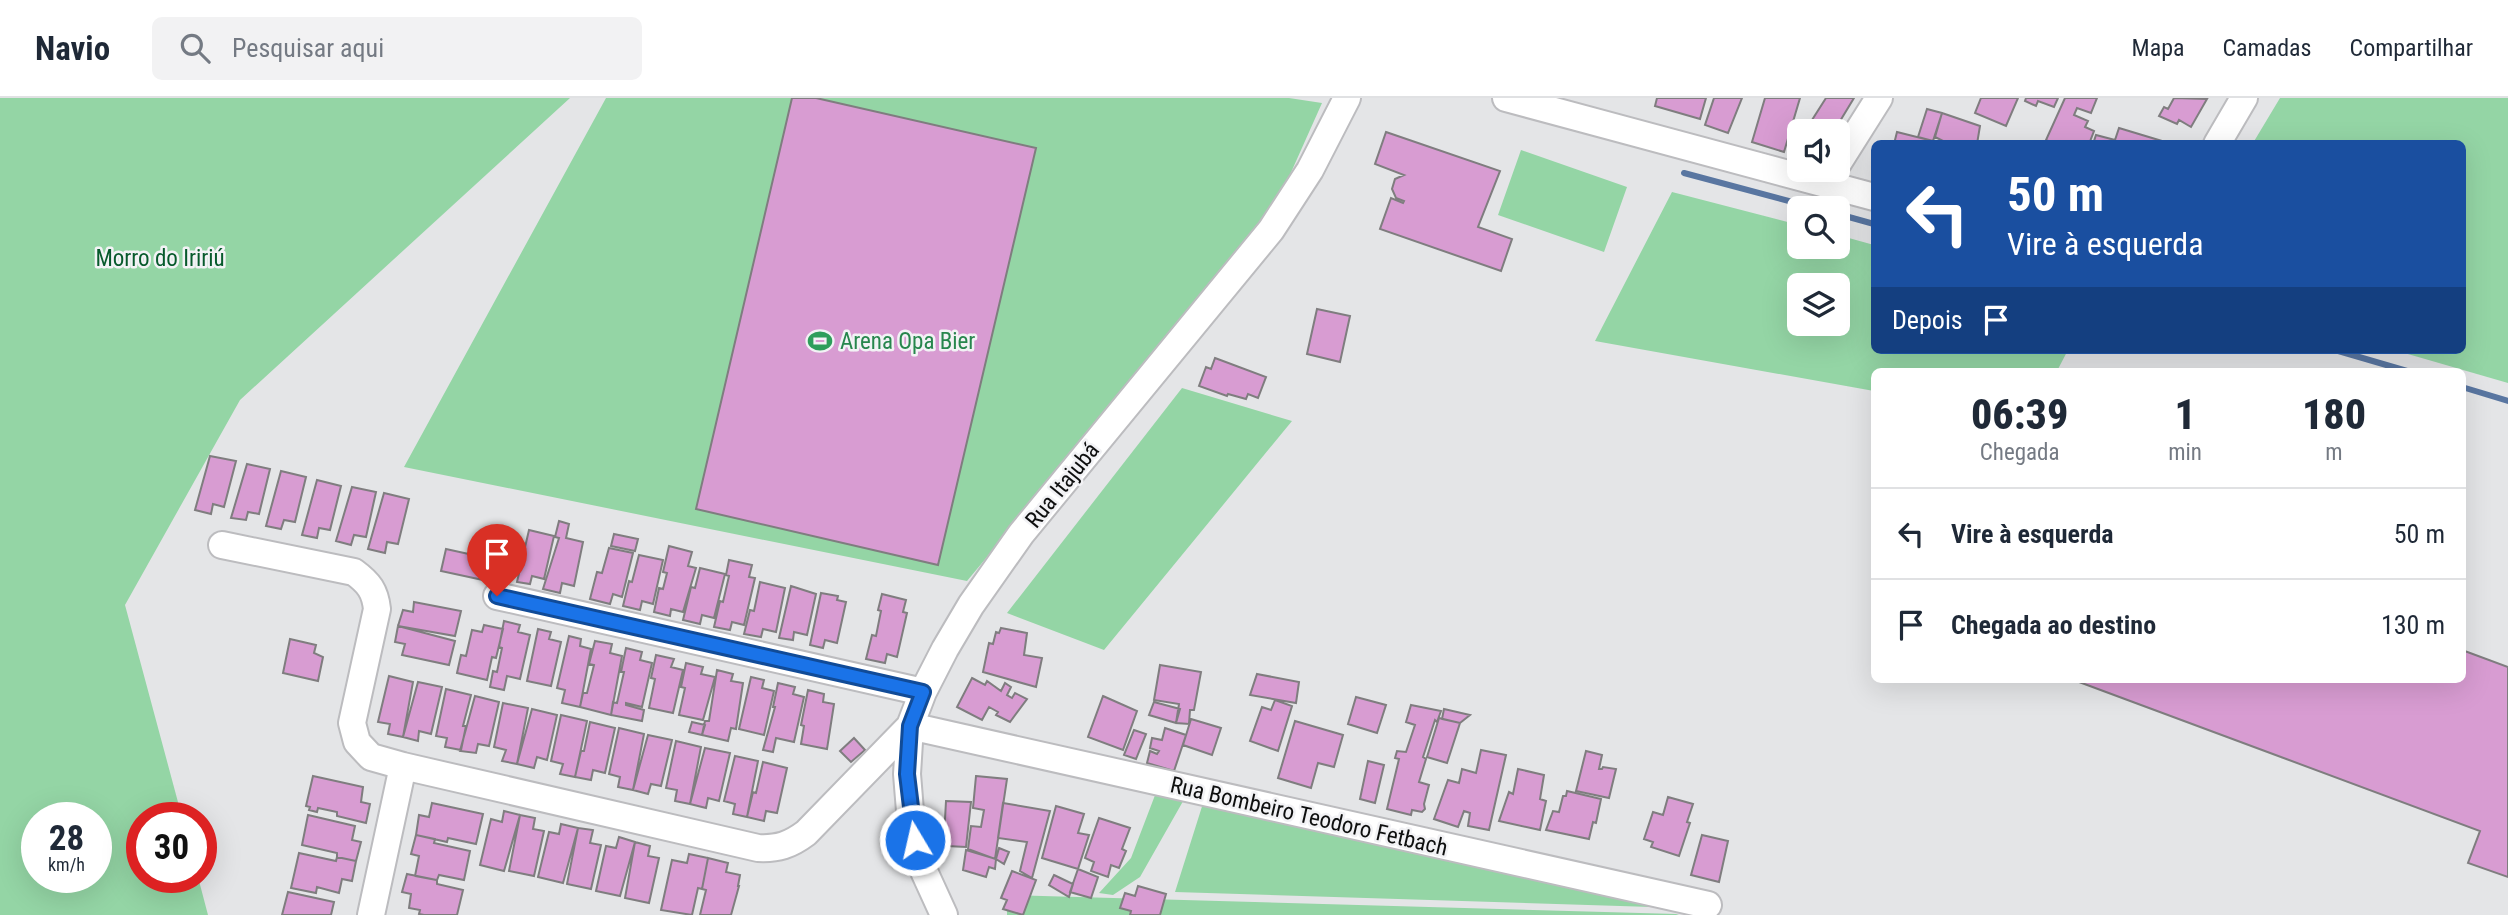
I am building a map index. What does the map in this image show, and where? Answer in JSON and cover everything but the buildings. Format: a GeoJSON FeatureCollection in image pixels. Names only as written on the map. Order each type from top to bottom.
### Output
{"type":"FeatureCollection","features":[{"type":"Feature","properties":{"kind":"street","name":"Rua Itajubá"},"geometry":{"type":"LineString","coordinates":[[944,915],[923,869],[915,840],[907,774],[910,726],[923,692],[971,605],[1021,534],[1271,230],[1310,170],[1347,98]]}},
{"type":"Feature","properties":{"kind":"street"},"geometry":{"type":"LineString","coordinates":[[1506,98],[1787,162]]}},
{"type":"Feature","properties":{"kind":"street"},"geometry":{"type":"LineString","coordinates":[[1850,144],[1879,98]]}},
{"type":"Feature","properties":{"kind":"street"},"geometry":{"type":"LineString","coordinates":[[2219,140],[2244,98]]}},
{"type":"Feature","properties":{"kind":"street"},"geometry":{"type":"LineString","coordinates":[[1849,182],[1871,195]]}},
{"type":"Feature","properties":{"kind":"street"},"geometry":{"type":"LineString","coordinates":[[222,545],[355,572],[368,582],[375,593],[377,609],[352,723],[357,742],[371,757],[403,766],[758,848],[775,849],[791,844],[806,834],[910,726]]}},
{"type":"Feature","properties":{"kind":"street"},"geometry":{"type":"LineString","coordinates":[[497,596],[923,692]]}},
{"type":"Feature","properties":{"kind":"street","name":"Rua Bombeiro Teodoro Fetbach"},"geometry":{"type":"LineString","coordinates":[[910,726],[1708,905]]}},
{"type":"Feature","properties":{"kind":"street"},"geometry":{"type":"LineString","coordinates":[[371,915],[403,766]]}},
{"type":"Feature","properties":{"kind":"green space","name":"Morro do Iririú"},"geometry":{"type":"Polygon","coordinates":[[[0,98],[570,98],[240,400],[125,605],[178,802],[126,802],[126,893],[202,893],[208,915],[0,915],[0,98]]]}},
{"type":"Feature","properties":{"kind":"green space","name":"Arena Opa Bier"},"geometry":{"type":"Polygon","coordinates":[[[606,98],[1289,98],[1322,103],[1272,215],[967,581],[404,467],[606,98]]]}},
{"type":"Feature","properties":{"kind":"green space"},"geometry":{"type":"Polygon","coordinates":[[[2280,98],[2508,98],[2508,383],[2466,371],[2466,368],[2456,368],[2408,354],[2466,354],[2466,140],[2255,140],[2280,98]]]}},
{"type":"Feature","properties":{"kind":"green space"},"geometry":{"type":"Polygon","coordinates":[[[1521,150],[1627,187],[1604,252],[1498,215],[1521,150]]]}},
{"type":"Feature","properties":{"kind":"green space"},"geometry":{"type":"Polygon","coordinates":[[[1672,192],[1787,222],[1787,259],[1850,259],[1850,238],[1871,244],[1871,354],[2066,354],[2059,368],[1871,368],[1871,390],[1595,341],[1672,192]]]}},
{"type":"Feature","properties":{"kind":"green space"},"geometry":{"type":"Polygon","coordinates":[[[1182,388],[1292,421],[1104,650],[1007,613],[1182,388]]]}},
{"type":"Feature","properties":{"kind":"green space"},"geometry":{"type":"Polygon","coordinates":[[[1157,790],[1186,796],[1140,877],[1113,895],[1099,893],[1131,858],[1157,790]]]}},
{"type":"Feature","properties":{"kind":"green space"},"geometry":{"type":"Polygon","coordinates":[[[1205,797],[1652,907],[1175,892],[1205,797]]]}},
{"type":"Feature","properties":{"kind":"green space"},"geometry":{"type":"Polygon","coordinates":[[[1007,895],[1676,914],[1679,915],[1007,915],[1007,895]]]}},
{"type":"Feature","properties":{"kind":"waterway"},"geometry":{"type":"LineString","coordinates":[[1684,173],[1787,201]]}},
{"type":"Feature","properties":{"kind":"waterway"},"geometry":{"type":"LineString","coordinates":[[1850,217],[1871,223]]}},
{"type":"Feature","properties":{"kind":"waterway"},"geometry":{"type":"LineString","coordinates":[[2349,354],[2397,368]]}},
{"type":"Feature","properties":{"kind":"waterway"},"geometry":{"type":"LineString","coordinates":[[2466,388],[2508,401]]}},
{"type":"Feature","properties":{"kind":"place","name":"Arena Opa Bier"},"geometry":{"type":"Point","coordinates":[820,341]}},
{"type":"Feature","properties":{"kind":"route"},"geometry":{"type":"LineString","coordinates":[[497,596],[923,692],[910,726],[907,774],[915,840]]}}]}
